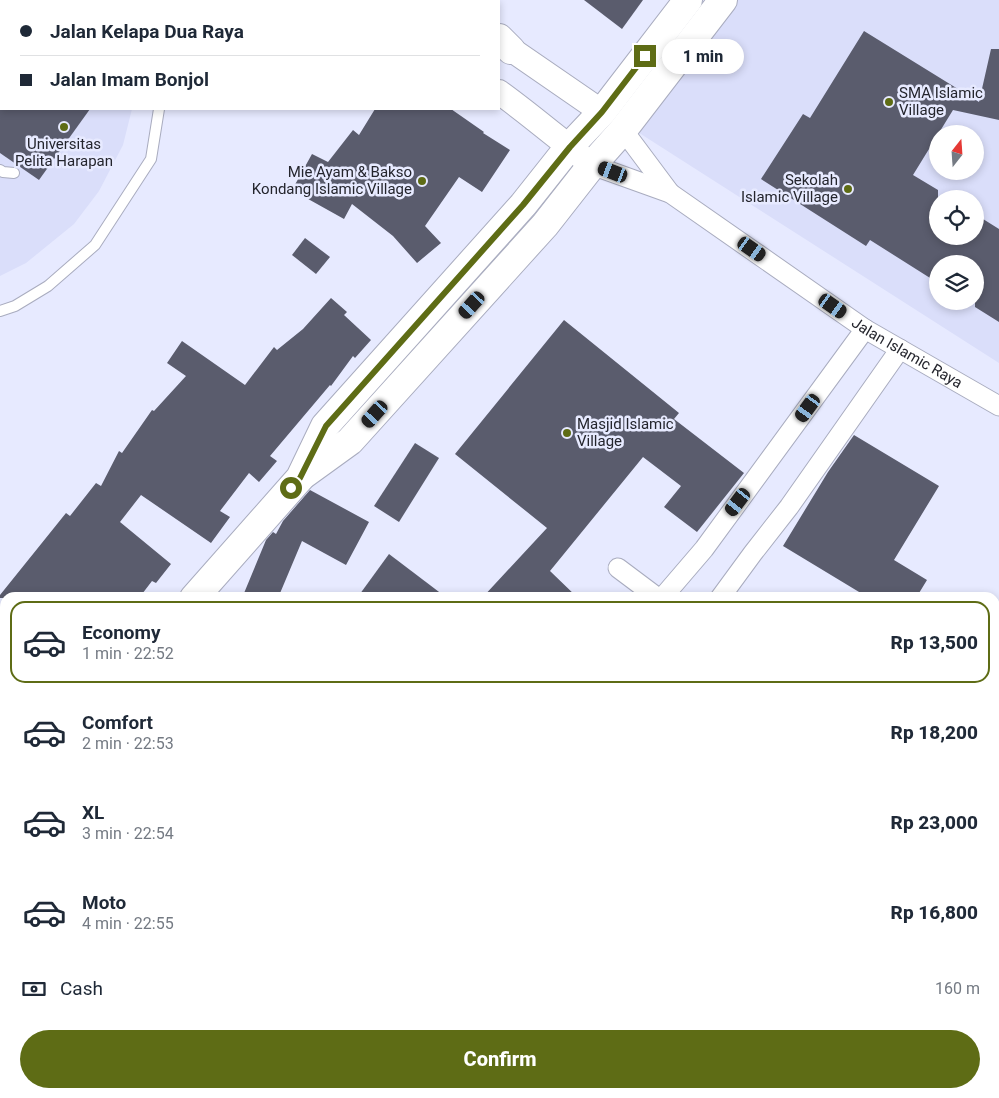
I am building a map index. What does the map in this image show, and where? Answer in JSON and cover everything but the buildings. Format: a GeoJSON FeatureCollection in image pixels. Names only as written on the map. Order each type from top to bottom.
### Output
{"type":"FeatureCollection","features":[{"type":"Feature","properties":{"kind":"main road"},"geometry":{"type":"LineString","coordinates":[[204,592],[300,478],[326,426],[523,205],[570,147],[602,112],[688,0]]}},
{"type":"Feature","properties":{"kind":"main road"},"geometry":{"type":"LineString","coordinates":[[300,478],[350,441],[545,225],[592,164],[623,130],[723,0]]}},
{"type":"Feature","properties":{"kind":"main road"},"geometry":{"type":"LineString","coordinates":[[426,314],[448,332]]}},
{"type":"Feature","properties":{"kind":"street"},"geometry":{"type":"LineString","coordinates":[[503,43],[602,112]]}},
{"type":"Feature","properties":{"kind":"street"},"geometry":{"type":"LineString","coordinates":[[500,93],[521,107],[592,164]]}},
{"type":"Feature","properties":{"kind":"street","name":"Jalan Islamic Raya"},"geometry":{"type":"LineString","coordinates":[[623,130],[670,193]]}},
{"type":"Feature","properties":{"kind":"street","name":"Jalan Islamic Raya"},"geometry":{"type":"LineString","coordinates":[[592,164],[670,193],[865,329],[999,406]]}},
{"type":"Feature","properties":{"kind":"street"},"geometry":{"type":"LineString","coordinates":[[667,592],[709,541],[865,329]]}},
{"type":"Feature","properties":{"kind":"street"},"geometry":{"type":"LineString","coordinates":[[724,592],[789,507],[900,349]]}},
{"type":"Feature","properties":{"kind":"street"},"geometry":{"type":"LineString","coordinates":[[618,568],[650,592]]}},
{"type":"Feature","properties":{"kind":"lane"},"geometry":{"type":"LineString","coordinates":[[0,311],[15,306],[48,286],[95,244],[151,159],[159,110]]}},
{"type":"Feature","properties":{"kind":"lane"},"geometry":{"type":"LineString","coordinates":[[0,170],[14,173]]}},
{"type":"Feature","properties":{"kind":"shaded area","name":"Sekolah Islamic Village"},"geometry":{"type":"Polygon","coordinates":[[[734,0],[999,0],[999,363],[633,129],[734,0]]]}},
{"type":"Feature","properties":{"kind":"shaded area","name":"Universitas Pelita Harapan"},"geometry":{"type":"Polygon","coordinates":[[[0,110],[132,110],[123,145],[99,191],[74,224],[26,263],[0,276],[0,110]]]}},
{"type":"Feature","properties":{"kind":"place","name":"SMA Islamic Village"},"geometry":{"type":"Point","coordinates":[889,102]}},
{"type":"Feature","properties":{"kind":"place","name":"Universitas Pelita Harapan"},"geometry":{"type":"Point","coordinates":[64,127]}},
{"type":"Feature","properties":{"kind":"place","name":"Mie Ayam & Bakso Kondang Islamic Village"},"geometry":{"type":"Point","coordinates":[422,181]}},
{"type":"Feature","properties":{"kind":"place","name":"Sekolah Islamic Village"},"geometry":{"type":"Point","coordinates":[848,189]}},
{"type":"Feature","properties":{"kind":"place","name":"Masjid Islamic Village"},"geometry":{"type":"Point","coordinates":[567,433]}},
{"type":"Feature","properties":{"kind":"route"},"geometry":{"type":"LineString","coordinates":[[291,488],[300,478],[326,426],[523,205],[570,147],[602,112],[645,56]]}}]}
